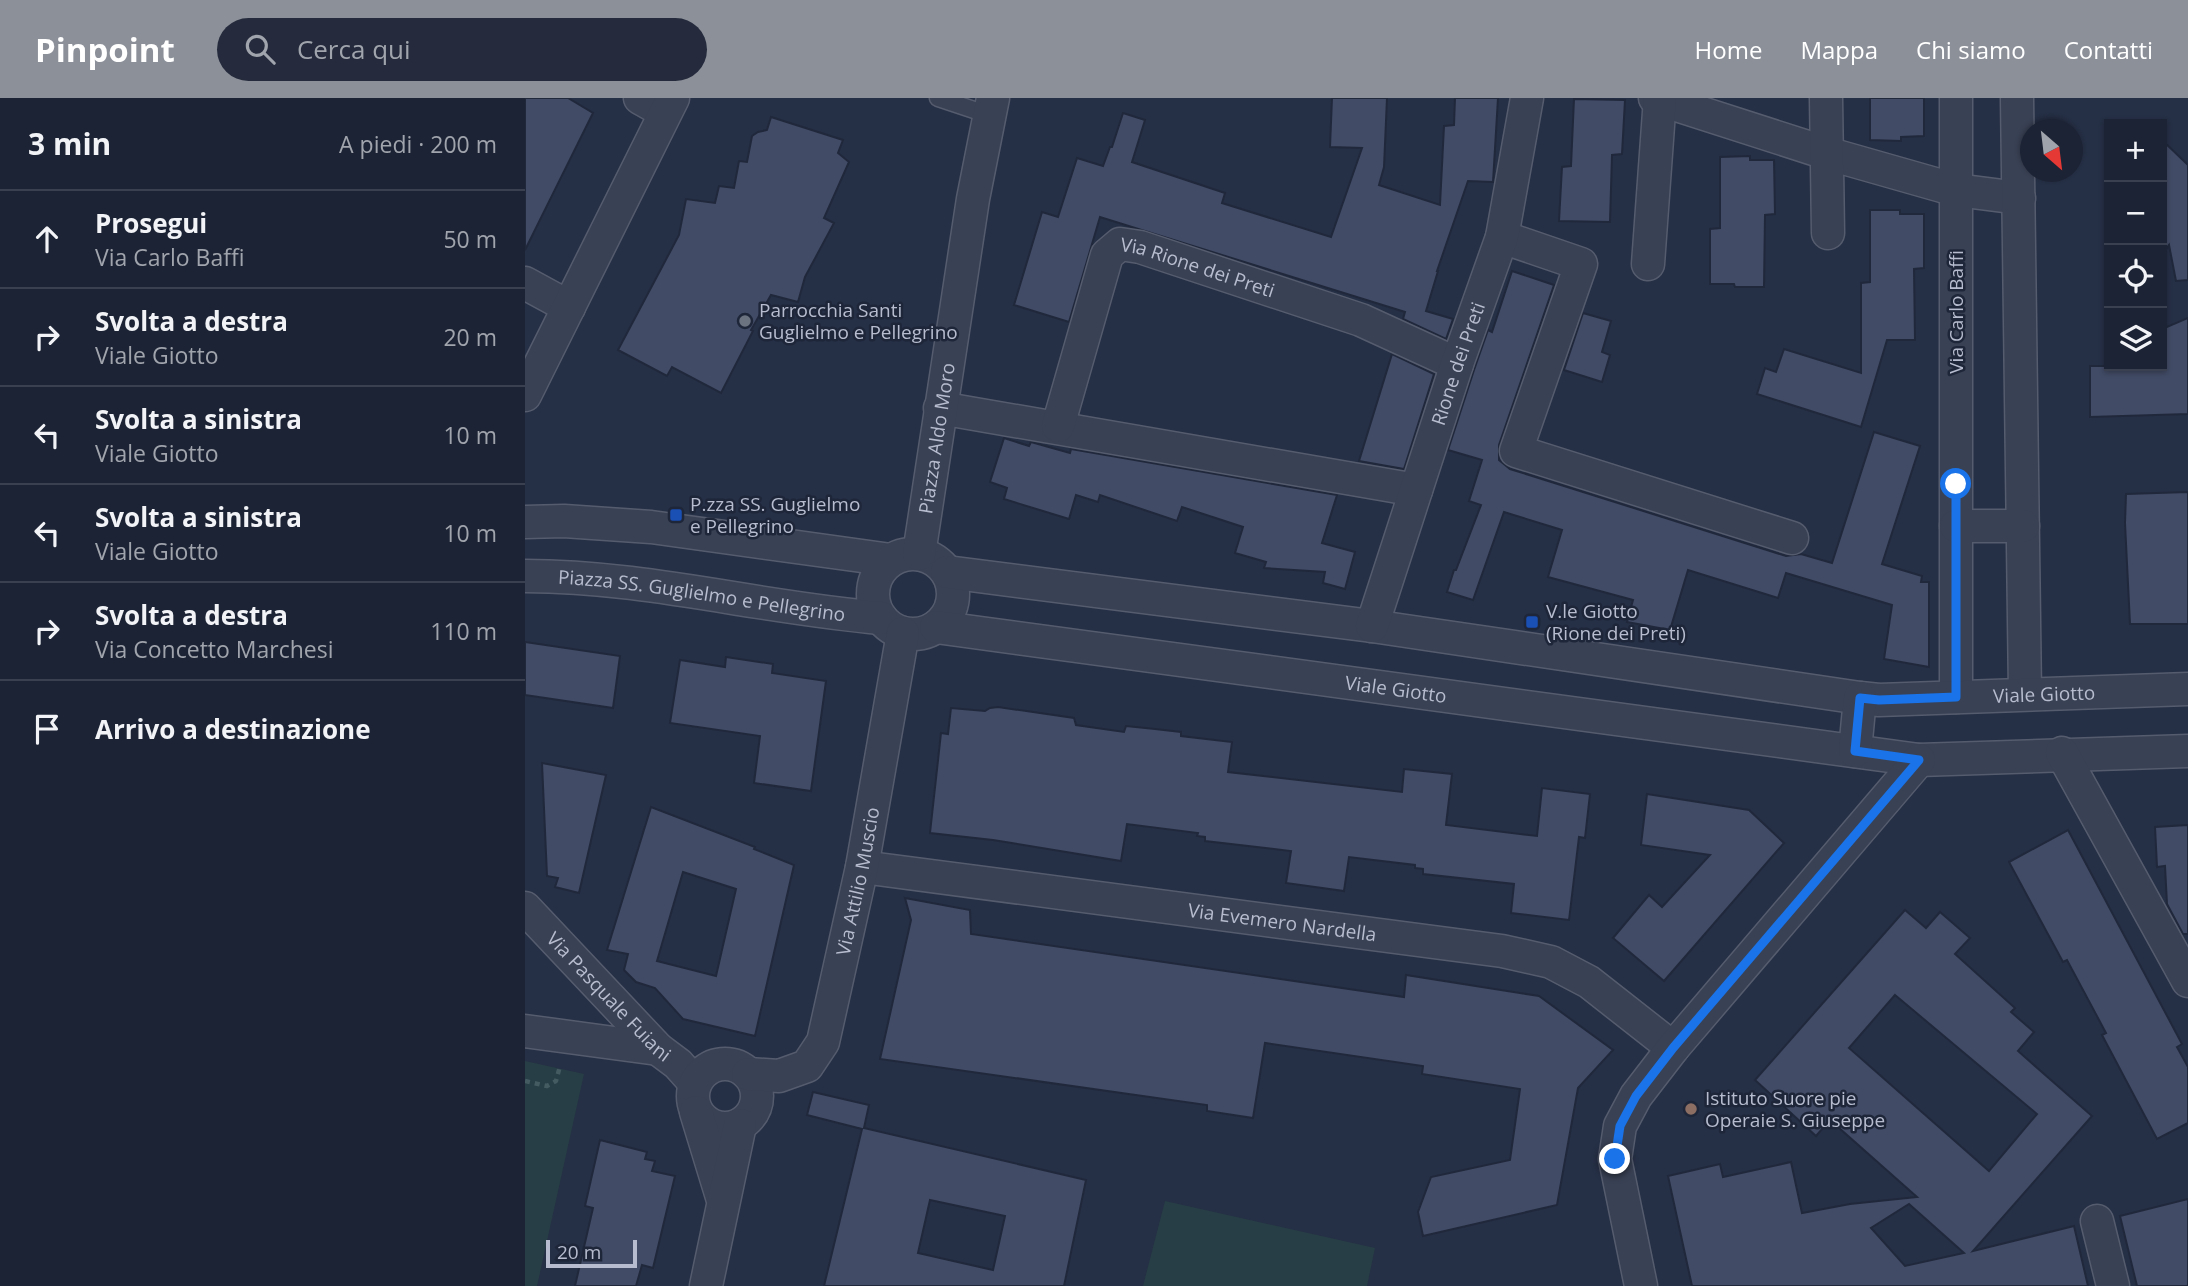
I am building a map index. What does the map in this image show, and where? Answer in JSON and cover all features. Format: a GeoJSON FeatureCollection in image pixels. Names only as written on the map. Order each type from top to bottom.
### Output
{"type":"FeatureCollection","features":[{"type":"Feature","properties":{"kind":"street","name":"Rione dei Preti"},"geometry":{"type":"LineString","coordinates":[[1371,626],[1457,363],[1502,237],[1527,98]]}},
{"type":"Feature","properties":{"kind":"street"},"geometry":{"type":"LineString","coordinates":[[1826,98],[1828,233]]}},
{"type":"Feature","properties":{"kind":"street","name":"Via Carlo Baffi"},"geometry":{"type":"LineString","coordinates":[[1956,98],[1956,697]]}},
{"type":"Feature","properties":{"kind":"street"},"geometry":{"type":"LineString","coordinates":[[2017,98],[2025,694]]}},
{"type":"Feature","properties":{"kind":"street"},"geometry":{"type":"LineString","coordinates":[[1648,264],[1658,99],[1826,153],[1956,190],[2019,198]]}},
{"type":"Feature","properties":{"kind":"street"},"geometry":{"type":"LineString","coordinates":[[525,395],[569,307],[660,103]]}},
{"type":"Feature","properties":{"kind":"street","name":"Piazza Aldo Moro"},"geometry":{"type":"LineString","coordinates":[[905,557],[940,408],[991,107]]}},
{"type":"Feature","properties":{"kind":"street"},"geometry":{"type":"LineString","coordinates":[[1502,237],[1581,264],[1516,451],[1792,538]]}},
{"type":"Feature","properties":{"kind":"street","name":"Via Rione dei Preti"},"geometry":{"type":"LineString","coordinates":[[1058,426],[1107,255],[1120,244],[1140,247],[1361,320],[1457,363]]}},
{"type":"Feature","properties":{"kind":"street"},"geometry":{"type":"LineString","coordinates":[[525,283],[569,307]]}},
{"type":"Feature","properties":{"kind":"street"},"geometry":{"type":"LineString","coordinates":[[940,408],[1058,426],[1416,490]]}},
{"type":"Feature","properties":{"kind":"street"},"geometry":{"type":"LineString","coordinates":[[525,522],[563,521],[651,527],[905,557],[938,562],[953,584],[954,598],[950,611],[936,627],[917,635],[892,626],[874,606],[875,580],[905,557]]}},
{"type":"Feature","properties":{"kind":"street"},"geometry":{"type":"LineString","coordinates":[[1956,526],[2023,526]]}},
{"type":"Feature","properties":{"kind":"street","name":"Viale Giotto"},"geometry":{"type":"LineString","coordinates":[[947,572],[1371,626],[1879,700],[2188,690]]}},
{"type":"Feature","properties":{"kind":"street","name":"Piazza SS. Guglielmo e Pellegrino"},"geometry":{"type":"LineString","coordinates":[[525,576],[623,581],[892,626]]}},
{"type":"Feature","properties":{"kind":"street","name":"Via Attilio Muscio"},"geometry":{"type":"LineString","coordinates":[[748,1074],[779,1076],[807,1066],[823,1042],[862,867],[892,626]]}},
{"type":"Feature","properties":{"kind":"street","name":"Viale Giotto"},"geometry":{"type":"LineString","coordinates":[[936,627],[1919,760],[2062,753],[2188,751]]}},
{"type":"Feature","properties":{"kind":"street"},"geometry":{"type":"LineString","coordinates":[[1855,751],[1860,698]]}},
{"type":"Feature","properties":{"kind":"street"},"geometry":{"type":"LineString","coordinates":[[2062,753],[2188,981]]}},
{"type":"Feature","properties":{"kind":"street"},"geometry":{"type":"LineString","coordinates":[[1641,1286],[1615,1159],[1620,1126],[1636,1096],[1673,1048],[1919,760]]}},
{"type":"Feature","properties":{"kind":"street","name":"Via Evemero Nardella"},"geometry":{"type":"LineString","coordinates":[[862,867],[1489,949],[1539,959],[1551,962],[1590,982],[1673,1048]]}},
{"type":"Feature","properties":{"kind":"street","name":"Via Pasquale Fuiani"},"geometry":{"type":"LineString","coordinates":[[525,908],[658,1049],[678,1064],[696,1097],[723,1200],[706,1286]]}},
{"type":"Feature","properties":{"kind":"street"},"geometry":{"type":"LineString","coordinates":[[525,1031],[658,1049]]}},
{"type":"Feature","properties":{"kind":"street"},"geometry":{"type":"LineString","coordinates":[[730,1064],[748,1074],[757,1092],[757,1103],[751,1115],[740,1125],[731,1128],[713,1127],[703,1121],[696,1097],[709,1068],[730,1064]]}},
{"type":"Feature","properties":{"kind":"street"},"geometry":{"type":"LineString","coordinates":[[723,1200],[740,1125]]}},
{"type":"Feature","properties":{"kind":"street"},"geometry":{"type":"LineString","coordinates":[[2097,1221],[2113,1286]]}},
{"type":"Feature","properties":{"kind":"lane","name":"Piazza Aldo Moro"},"geometry":{"type":"LineString","coordinates":[[938,98],[991,107]]}},
{"type":"Feature","properties":{"kind":"path"},"geometry":{"type":"LineString","coordinates":[[525,1081],[547,1086],[556,1081],[562,1060]]}},
{"type":"Feature","properties":{"kind":"shaded area"},"geometry":{"type":"Polygon","coordinates":[[[525,1061],[584,1074],[537,1286],[525,1286],[525,1061]]]}},
{"type":"Feature","properties":{"kind":"shaded area"},"geometry":{"type":"Polygon","coordinates":[[[1165,1201],[1375,1248],[1367,1286],[1143,1286],[1165,1201]]]}},
{"type":"Feature","properties":{"kind":"building"},"geometry":{"type":"Polygon","coordinates":[[[525,98],[568,98],[593,113],[525,250],[525,98]]]}},
{"type":"Feature","properties":{"kind":"building"},"geometry":{"type":"Polygon","coordinates":[[[1332,98],[1387,98],[1384,167],[1379,185],[1440,205],[1444,126],[1454,125],[1455,98],[1498,98],[1493,182],[1468,181],[1426,311],[1453,319],[1446,339],[1403,319],[1405,312],[1100,217],[1069,322],[1014,305],[1042,212],[1058,217],[1077,158],[1103,166],[1123,113],[1145,120],[1132,162],[1225,193],[1222,203],[1331,237],[1362,148],[1330,147],[1332,98]]]}},
{"type":"Feature","properties":{"kind":"building"},"geometry":{"type":"Polygon","coordinates":[[[1870,98],[1924,98],[1924,136],[1901,137],[1901,141],[1870,140],[1870,98]]]}},
{"type":"Feature","properties":{"kind":"building"},"geometry":{"type":"Polygon","coordinates":[[[1574,99],[1625,100],[1622,154],[1612,155],[1610,222],[1559,221],[1562,167],[1571,166],[1574,99]]]}},
{"type":"Feature","properties":{"kind":"building"},"geometry":{"type":"Polygon","coordinates":[[[771,117],[843,140],[838,153],[849,162],[824,218],[834,223],[805,277],[798,302],[771,295],[721,393],[672,367],[667,376],[618,350],[679,235],[686,199],[715,203],[719,186],[734,188],[739,161],[747,162],[752,136],[767,130],[771,117]]]}},
{"type":"Feature","properties":{"kind":"building"},"geometry":{"type":"Polygon","coordinates":[[[2167,145],[2188,165],[2188,280],[2176,281],[2169,245],[2167,248],[2167,145]]]}},
{"type":"Feature","properties":{"kind":"building"},"geometry":{"type":"Polygon","coordinates":[[[1750,156],[1750,160],[1774,160],[1775,214],[1765,215],[1764,287],[1710,284],[1710,229],[1720,228],[1720,157],[1750,156]]]}},
{"type":"Feature","properties":{"kind":"building"},"geometry":{"type":"Polygon","coordinates":[[[1870,210],[1900,210],[1900,214],[1924,214],[1924,268],[1914,269],[1915,340],[1887,340],[1861,427],[1757,394],[1765,368],[1776,372],[1784,349],[1861,373],[1861,283],[1870,282],[1870,210]]]}},
{"type":"Feature","properties":{"kind":"building"},"geometry":{"type":"Polygon","coordinates":[[[1512,271],[1554,285],[1499,445],[1499,460],[1510,469],[1786,556],[1801,554],[1832,563],[1874,432],[1920,446],[1882,564],[1922,576],[1921,582],[1929,582],[1929,667],[1884,659],[1892,605],[1786,573],[1778,598],[1688,570],[1670,630],[1627,622],[1633,600],[1548,577],[1562,530],[1504,512],[1473,600],[1447,592],[1481,505],[1469,501],[1482,460],[1448,450],[1488,330],[1492,332],[1512,271]]]}},
{"type":"Feature","properties":{"kind":"building"},"geometry":{"type":"Polygon","coordinates":[[[1583,313],[1611,321],[1602,352],[1610,355],[1602,382],[1564,370],[1583,313]]]}},
{"type":"Feature","properties":{"kind":"building"},"geometry":{"type":"Polygon","coordinates":[[[2188,318],[2188,414],[2090,417],[2090,366],[2104,366],[2104,371],[2167,371],[2167,327],[2188,318]]]}},
{"type":"Feature","properties":{"kind":"building"},"geometry":{"type":"Polygon","coordinates":[[[1392,354],[1434,374],[1404,469],[1359,461],[1392,354]]]}},
{"type":"Feature","properties":{"kind":"building"},"geometry":{"type":"Polygon","coordinates":[[[1004,438],[1029,446],[1031,442],[1070,453],[1071,449],[1337,495],[1322,543],[1355,552],[1345,589],[1323,583],[1325,572],[1264,568],[1266,562],[1235,553],[1243,527],[1182,507],[1177,521],[1100,495],[1098,502],[1076,495],[1069,519],[1004,499],[1007,488],[990,482],[1004,438]]]}},
{"type":"Feature","properties":{"kind":"building"},"geometry":{"type":"Polygon","coordinates":[[[2188,492],[2188,624],[2130,624],[2126,494],[2188,492]]]}},
{"type":"Feature","properties":{"kind":"building"},"geometry":{"type":"Polygon","coordinates":[[[525,642],[620,656],[613,708],[525,695],[525,642]]]}},
{"type":"Feature","properties":{"kind":"building"},"geometry":{"type":"Polygon","coordinates":[[[726,657],[773,664],[772,673],[826,681],[811,791],[754,783],[760,736],[670,723],[680,660],[725,667],[726,657]]]}},
{"type":"Feature","properties":{"kind":"building"},"geometry":{"type":"Polygon","coordinates":[[[998,707],[1074,718],[1076,725],[1124,732],[1126,726],[1155,729],[1181,732],[1181,736],[1232,742],[1228,772],[1402,792],[1404,769],[1452,774],[1446,825],[1537,836],[1542,788],[1590,794],[1585,838],[1579,837],[1569,920],[1511,913],[1514,884],[1423,874],[1423,869],[1415,868],[1415,865],[1349,857],[1344,891],[1286,883],[1291,851],[1205,841],[1205,837],[1197,836],[1198,833],[1127,824],[1121,861],[993,840],[930,833],[941,733],[948,734],[951,708],[985,711],[998,707]]]}},
{"type":"Feature","properties":{"kind":"building"},"geometry":{"type":"Polygon","coordinates":[[[542,763],[606,775],[579,893],[555,887],[558,878],[547,876],[542,763]]]}},
{"type":"Feature","properties":{"kind":"building"},"geometry":{"type":"Polygon","coordinates":[[[1647,794],[1749,810],[1784,843],[1664,981],[1613,938],[1649,895],[1662,907],[1710,855],[1641,845],[1647,794]]]}},
{"type":"Feature","properties":{"kind":"building"},"geometry":{"type":"Polygon","coordinates":[[[651,807],[794,865],[755,1036],[683,1019],[655,988],[636,982],[624,970],[628,954],[607,950],[651,807]],[[683,872],[657,961],[716,976],[736,889],[683,872]]]}},
{"type":"Feature","properties":{"kind":"building"},"geometry":{"type":"Polygon","coordinates":[[[2188,825],[2188,934],[2183,934],[2167,904],[2165,866],[2157,867],[2155,827],[2188,825]]]}},
{"type":"Feature","properties":{"kind":"building"},"geometry":{"type":"Polygon","coordinates":[[[2068,830],[2182,1044],[2177,1047],[2188,1067],[2188,1123],[2157,1139],[2102,1035],[2106,1033],[2067,960],[2063,962],[2009,862],[2068,830]]]}},
{"type":"Feature","properties":{"kind":"building"},"geometry":{"type":"Polygon","coordinates":[[[905,898],[970,910],[971,934],[1404,997],[1406,975],[1539,996],[1613,1050],[1578,1088],[1557,1205],[1423,1236],[1418,1212],[1431,1177],[1510,1160],[1520,1089],[1422,1074],[1423,1066],[1265,1043],[1253,1118],[1207,1111],[1207,1105],[880,1059],[911,920],[905,898]]]}},
{"type":"Feature","properties":{"kind":"building"},"geometry":{"type":"Polygon","coordinates":[[[1905,910],[1926,928],[1940,912],[1970,938],[1955,954],[2015,1008],[2011,1012],[2034,1032],[2018,1051],[2092,1116],[1973,1251],[2074,1226],[2088,1286],[1692,1286],[1668,1176],[1720,1164],[1723,1177],[1791,1162],[1802,1213],[1850,1204],[1917,1197],[1830,1120],[1816,1136],[1755,1080],[1905,910]],[[1895,995],[1849,1048],[1989,1171],[2037,1114],[1895,995]],[[1909,1204],[1871,1228],[1905,1266],[1964,1253],[1909,1204]]]}},
{"type":"Feature","properties":{"kind":"building"},"geometry":{"type":"Polygon","coordinates":[[[813,1092],[869,1105],[864,1128],[1086,1180],[1064,1286],[824,1286],[862,1129],[807,1115],[813,1092]],[[930,1200],[918,1253],[993,1270],[1005,1216],[930,1200]]]}},
{"type":"Feature","properties":{"kind":"building"},"geometry":{"type":"Polygon","coordinates":[[[600,1140],[647,1152],[645,1159],[655,1161],[652,1171],[675,1176],[653,1268],[642,1265],[636,1286],[575,1286],[593,1208],[585,1206],[600,1140]]]}},
{"type":"Feature","properties":{"kind":"building"},"geometry":{"type":"Polygon","coordinates":[[[2188,1199],[2188,1286],[2137,1286],[2120,1216],[2188,1199]]]}},
{"type":"Feature","properties":{"kind":"place","name":"Parrocchia Santi Guglielmo e Pellegrino"},"geometry":{"type":"Point","coordinates":[745,321]}},
{"type":"Feature","properties":{"kind":"place","name":"P.zza SS. Guglielmo e Pellegrino"},"geometry":{"type":"Point","coordinates":[676,515]}},
{"type":"Feature","properties":{"kind":"place","name":"V.le Giotto (Rione dei Preti)"},"geometry":{"type":"Point","coordinates":[1532,622]}},
{"type":"Feature","properties":{"kind":"place","name":"Istituto Suore pie Operaie S. Giuseppe"},"geometry":{"type":"Point","coordinates":[1691,1109]}},
{"type":"Feature","properties":{"kind":"route"},"geometry":{"type":"LineString","coordinates":[[1615,1159],[1620,1126],[1636,1096],[1673,1048],[1919,760],[1855,751],[1860,698],[1879,700],[1956,697],[1956,484]]}}]}
